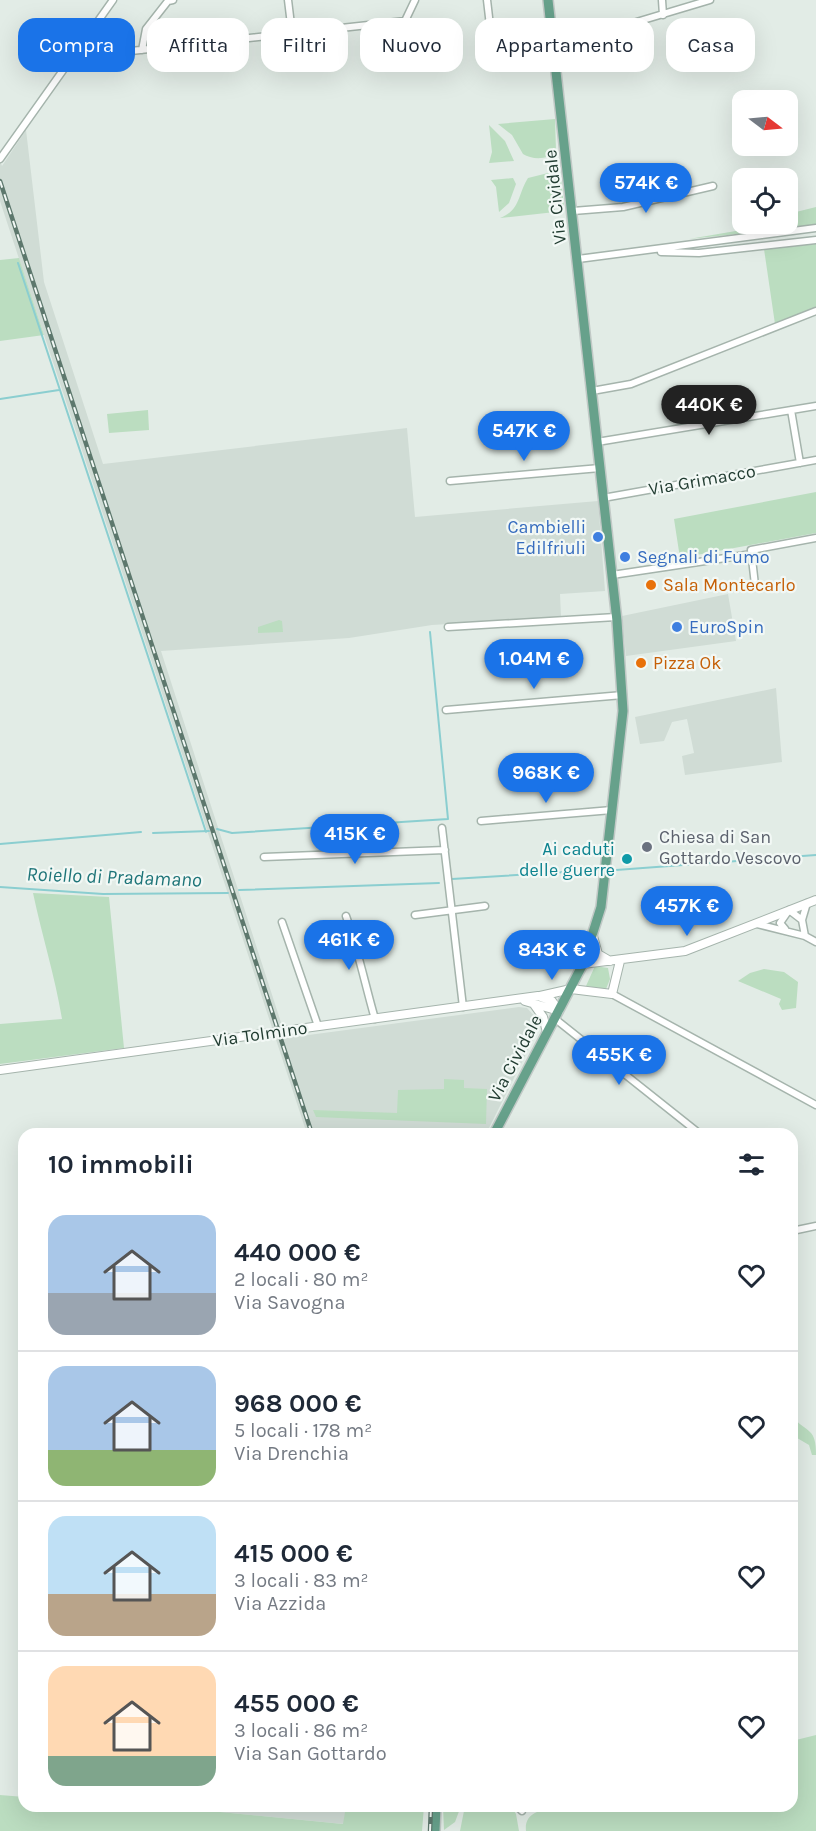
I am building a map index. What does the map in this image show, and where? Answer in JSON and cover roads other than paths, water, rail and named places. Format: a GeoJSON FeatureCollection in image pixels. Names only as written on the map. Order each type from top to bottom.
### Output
{"type":"FeatureCollection","features":[{"type":"Feature","properties":{"kind":"main road","name":"Via Cividale"},"geometry":{"type":"LineString","coordinates":[[548,0],[551,18]]}},
{"type":"Feature","properties":{"kind":"main road","name":"Via Cividale"},"geometry":{"type":"LineString","coordinates":[[497,1128],[571,989],[593,935],[604,894],[624,695],[557,72]]}},
{"type":"Feature","properties":{"kind":"main road"},"geometry":{"type":"LineString","coordinates":[[435,1831],[436,1812]]}},
{"type":"Feature","properties":{"kind":"street"},"geometry":{"type":"LineString","coordinates":[[100,18],[113,0]]}},
{"type":"Feature","properties":{"kind":"street"},"geometry":{"type":"LineString","coordinates":[[142,50],[146,30],[168,1],[173,0]]}},
{"type":"Feature","properties":{"kind":"street"},"geometry":{"type":"LineString","coordinates":[[288,0],[290,18]]}},
{"type":"Feature","properties":{"kind":"street"},"geometry":{"type":"LineString","coordinates":[[348,27],[405,21],[415,0]]}},
{"type":"Feature","properties":{"kind":"street"},"geometry":{"type":"LineString","coordinates":[[487,0],[489,18]]}},
{"type":"Feature","properties":{"kind":"street"},"geometry":{"type":"LineString","coordinates":[[662,0],[663,15]]}},
{"type":"Feature","properties":{"kind":"street"},"geometry":{"type":"LineString","coordinates":[[652,18],[710,0]]}},
{"type":"Feature","properties":{"kind":"street"},"geometry":{"type":"LineString","coordinates":[[135,50],[261,37]]}},
{"type":"Feature","properties":{"kind":"street"},"geometry":{"type":"LineString","coordinates":[[0,159],[62,72]]}},
{"type":"Feature","properties":{"kind":"street"},"geometry":{"type":"LineString","coordinates":[[573,211],[623,207],[714,186]]}},
{"type":"Feature","properties":{"kind":"street"},"geometry":{"type":"LineString","coordinates":[[578,259],[651,252],[816,228]]}},
{"type":"Feature","properties":{"kind":"street"},"geometry":{"type":"LineString","coordinates":[[651,252],[699,253],[816,240]]}},
{"type":"Feature","properties":{"kind":"street"},"geometry":{"type":"LineString","coordinates":[[592,392],[631,384],[744,337],[816,311]]}},
{"type":"Feature","properties":{"kind":"street"},"geometry":{"type":"LineString","coordinates":[[597,442],[816,405]]}},
{"type":"Feature","properties":{"kind":"street"},"geometry":{"type":"LineString","coordinates":[[791,410],[800,463]]}},
{"type":"Feature","properties":{"kind":"street","name":"Via Grimacco"},"geometry":{"type":"LineString","coordinates":[[603,498],[816,460]]}},
{"type":"Feature","properties":{"kind":"street"},"geometry":{"type":"LineString","coordinates":[[450,481],[600,468]]}},
{"type":"Feature","properties":{"kind":"street"},"geometry":{"type":"LineString","coordinates":[[755,585],[751,550],[816,538]]}},
{"type":"Feature","properties":{"kind":"street"},"geometry":{"type":"LineString","coordinates":[[612,575],[752,554]]}},
{"type":"Feature","properties":{"kind":"street"},"geometry":{"type":"LineString","coordinates":[[448,627],[616,617]]}},
{"type":"Feature","properties":{"kind":"street"},"geometry":{"type":"LineString","coordinates":[[446,710],[624,695]]}},
{"type":"Feature","properties":{"kind":"street"},"geometry":{"type":"LineString","coordinates":[[481,821],[612,810]]}},
{"type":"Feature","properties":{"kind":"street"},"geometry":{"type":"LineString","coordinates":[[442,828],[463,1007]]}},
{"type":"Feature","properties":{"kind":"street"},"geometry":{"type":"LineString","coordinates":[[264,857],[445,850]]}},
{"type":"Feature","properties":{"kind":"street"},"geometry":{"type":"LineString","coordinates":[[583,964],[685,951],[816,900]]}},
{"type":"Feature","properties":{"kind":"street"},"geometry":{"type":"LineString","coordinates":[[806,936],[802,920],[807,903]]}},
{"type":"Feature","properties":{"kind":"street"},"geometry":{"type":"LineString","coordinates":[[415,915],[486,906]]}},
{"type":"Feature","properties":{"kind":"street"},"geometry":{"type":"LineString","coordinates":[[789,910],[802,920]]}},
{"type":"Feature","properties":{"kind":"street"},"geometry":{"type":"LineString","coordinates":[[787,930],[780,923],[789,910]]}},
{"type":"Feature","properties":{"kind":"street"},"geometry":{"type":"LineString","coordinates":[[346,916],[360,958],[362,975],[375,1019]]}},
{"type":"Feature","properties":{"kind":"street"},"geometry":{"type":"LineString","coordinates":[[282,922],[318,1026]]}},
{"type":"Feature","properties":{"kind":"street"},"geometry":{"type":"LineString","coordinates":[[757,924],[787,930],[816,942]]}},
{"type":"Feature","properties":{"kind":"street"},"geometry":{"type":"LineString","coordinates":[[593,935],[598,954],[615,961]]}},
{"type":"Feature","properties":{"kind":"street"},"geometry":{"type":"LineString","coordinates":[[615,961],[612,994],[816,1105]]}},
{"type":"Feature","properties":{"kind":"street","name":"Via Tolmino"},"geometry":{"type":"LineString","coordinates":[[0,1070],[520,999],[535,999],[571,989],[612,994]]}},
{"type":"Feature","properties":{"kind":"street"},"geometry":{"type":"LineString","coordinates":[[535,999],[547,1032]]}},
{"type":"Feature","properties":{"kind":"street","name":"Via Tolmino"},"geometry":{"type":"LineString","coordinates":[[535,999],[556,1015]]}},
{"type":"Feature","properties":{"kind":"street"},"geometry":{"type":"LineString","coordinates":[[556,1015],[692,1128]]}},
{"type":"Feature","properties":{"kind":"street"},"geometry":{"type":"LineString","coordinates":[[798,1230],[816,1226]]}},
{"type":"Feature","properties":{"kind":"waterway"},"geometry":{"type":"LineString","coordinates":[[18,263],[206,832]]}},
{"type":"Feature","properties":{"kind":"waterway"},"geometry":{"type":"LineString","coordinates":[[0,399],[59,390]]}},
{"type":"Feature","properties":{"kind":"waterway"},"geometry":{"type":"LineString","coordinates":[[217,829],[232,833],[448,819],[430,632]]}},
{"type":"Feature","properties":{"kind":"waterway"},"geometry":{"type":"LineString","coordinates":[[153,833],[209,831]]}},
{"type":"Feature","properties":{"kind":"waterway"},"geometry":{"type":"LineString","coordinates":[[0,844],[141,832]]}},
{"type":"Feature","properties":{"kind":"waterway","name":"Roiello di Pradamano"},"geometry":{"type":"LineString","coordinates":[[616,870],[816,855]]}},
{"type":"Feature","properties":{"kind":"waterway","name":"Roiello di Pradamano"},"geometry":{"type":"LineString","coordinates":[[452,879],[600,870]]}},
{"type":"Feature","properties":{"kind":"waterway","name":"Roiello di Pradamano"},"geometry":{"type":"LineString","coordinates":[[239,890],[439,883]]}},
{"type":"Feature","properties":{"kind":"waterway","name":"Roiello di Pradamano"},"geometry":{"type":"LineString","coordinates":[[0,887],[103,894],[228,893]]}},
{"type":"Feature","properties":{"kind":"railway"},"geometry":{"type":"LineString","coordinates":[[0,181],[310,1128]]}},
{"type":"Feature","properties":{"kind":"railway"},"geometry":{"type":"LineString","coordinates":[[430,1831],[431,1812]]}},
{"type":"Feature","properties":{"kind":"place","name":"Cambielli Edilfriuli"},"geometry":{"type":"Point","coordinates":[598,537]}},
{"type":"Feature","properties":{"kind":"place","name":"Segnali di Fumo"},"geometry":{"type":"Point","coordinates":[625,557]}},
{"type":"Feature","properties":{"kind":"place","name":"Sala Montecarlo"},"geometry":{"type":"Point","coordinates":[651,585]}},
{"type":"Feature","properties":{"kind":"place","name":"EuroSpin"},"geometry":{"type":"Point","coordinates":[677,627]}},
{"type":"Feature","properties":{"kind":"place","name":"Pizza Ok"},"geometry":{"type":"Point","coordinates":[641,663]}},
{"type":"Feature","properties":{"kind":"place","name":"Chiesa di San Gottardo Vescovo"},"geometry":{"type":"Point","coordinates":[647,847]}},
{"type":"Feature","properties":{"kind":"place","name":"Ai caduti delle guerre"},"geometry":{"type":"Point","coordinates":[627,859]}}]}
